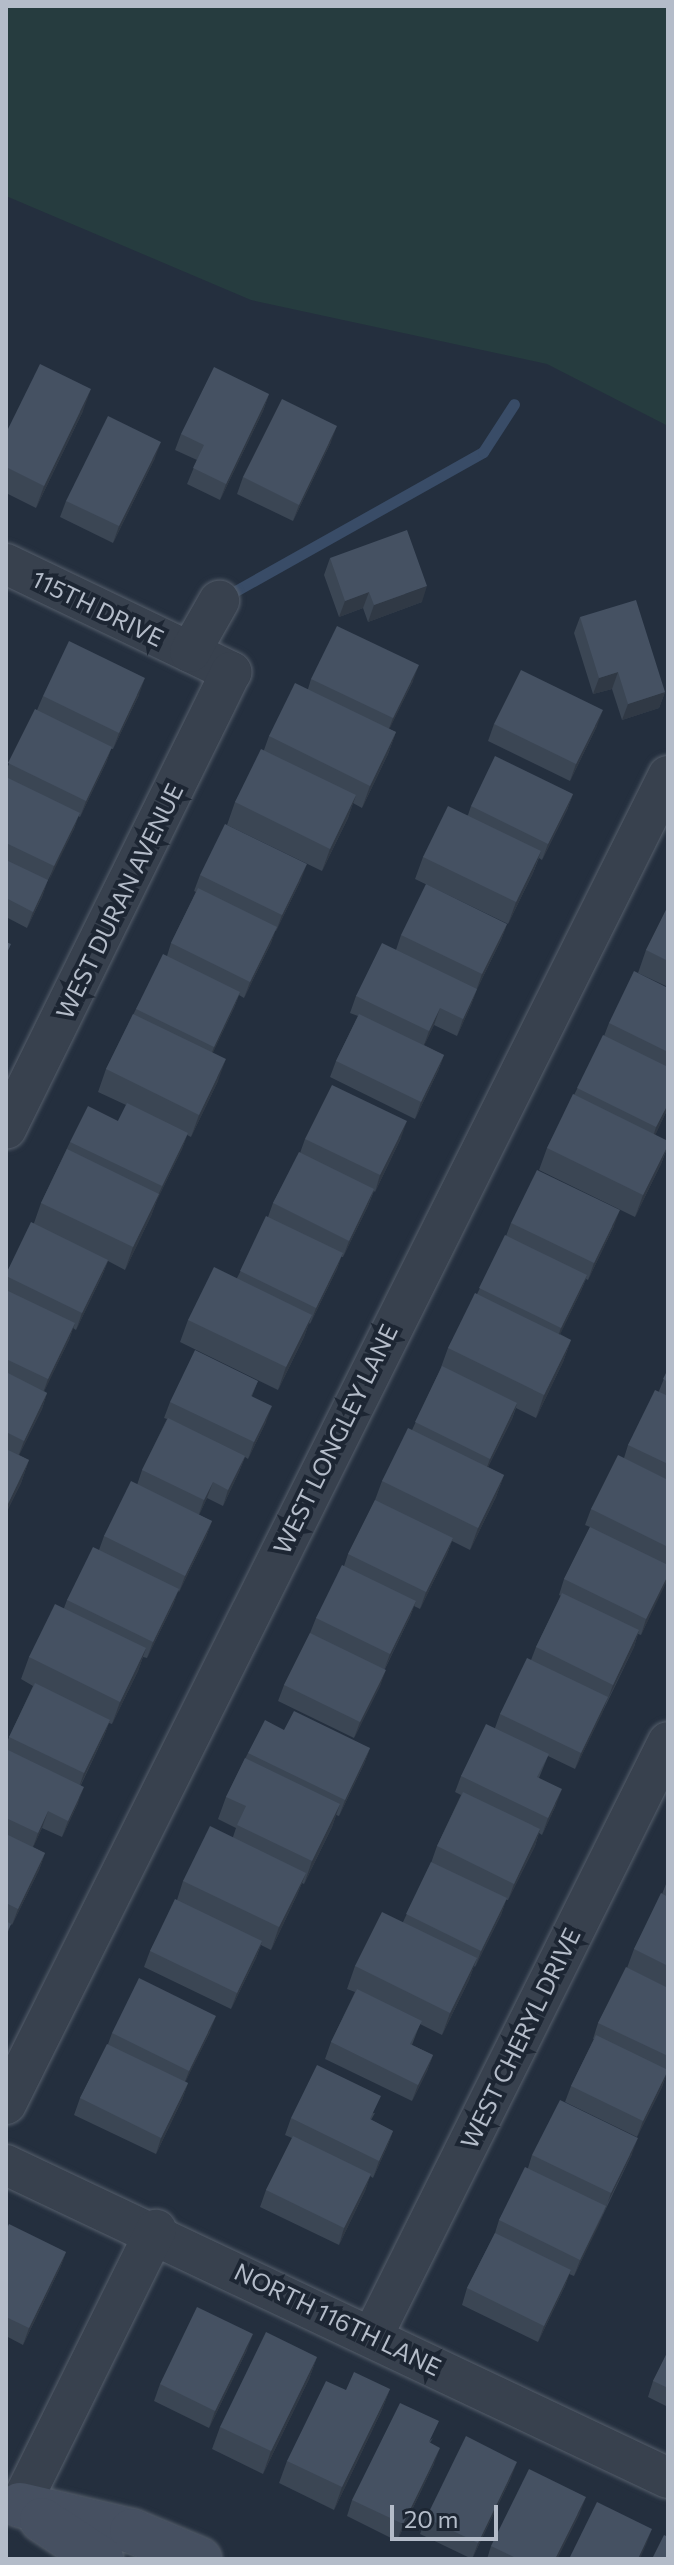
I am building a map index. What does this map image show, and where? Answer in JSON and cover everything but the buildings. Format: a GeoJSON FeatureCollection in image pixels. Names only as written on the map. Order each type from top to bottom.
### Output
{"type":"FeatureCollection","features":[{"type":"Feature","properties":{"kind":"street","name":"115TH DRIVE"},"geometry":{"type":"LineString","coordinates":[[6,564],[231,672]]}},
{"type":"Feature","properties":{"kind":"street","name":"115TH DRIVE"},"geometry":{"type":"LineString","coordinates":[[190,652],[219,601]]}},
{"type":"Feature","properties":{"kind":"street","name":"WEST DURAN AVENUE"},"geometry":{"type":"LineString","coordinates":[[6,1129],[231,672]]}},
{"type":"Feature","properties":{"kind":"street","name":"WEST LONGLEY LANE"},"geometry":{"type":"LineString","coordinates":[[6,2104],[666,775]]}},
{"type":"Feature","properties":{"kind":"street","name":"WEST CHERYL DRIVE"},"geometry":{"type":"LineString","coordinates":[[373,2335],[668,1742]]}},
{"type":"Feature","properties":{"kind":"street","name":"NORTH 116TH LANE"},"geometry":{"type":"LineString","coordinates":[[6,2165],[156,2230],[668,2478]]}},
{"type":"Feature","properties":{"kind":"street"},"geometry":{"type":"LineString","coordinates":[[13,2502],[156,2230]]}},
{"type":"Feature","properties":{"kind":"street"},"geometry":{"type":"LineString","coordinates":[[13,2502],[101,2559]]}},
{"type":"Feature","properties":{"kind":"street"},"geometry":{"type":"LineString","coordinates":[[13,2502],[132,2531],[199,2559]]}},
{"type":"Feature","properties":{"kind":"green space"},"geometry":{"type":"Polygon","coordinates":[[[6,6],[668,6],[668,426],[547,364],[251,300],[6,196],[6,6]]]}},
{"type":"Feature","properties":{"kind":"waterway"},"geometry":{"type":"LineString","coordinates":[[223,598],[483,452],[514,404]]}}]}
